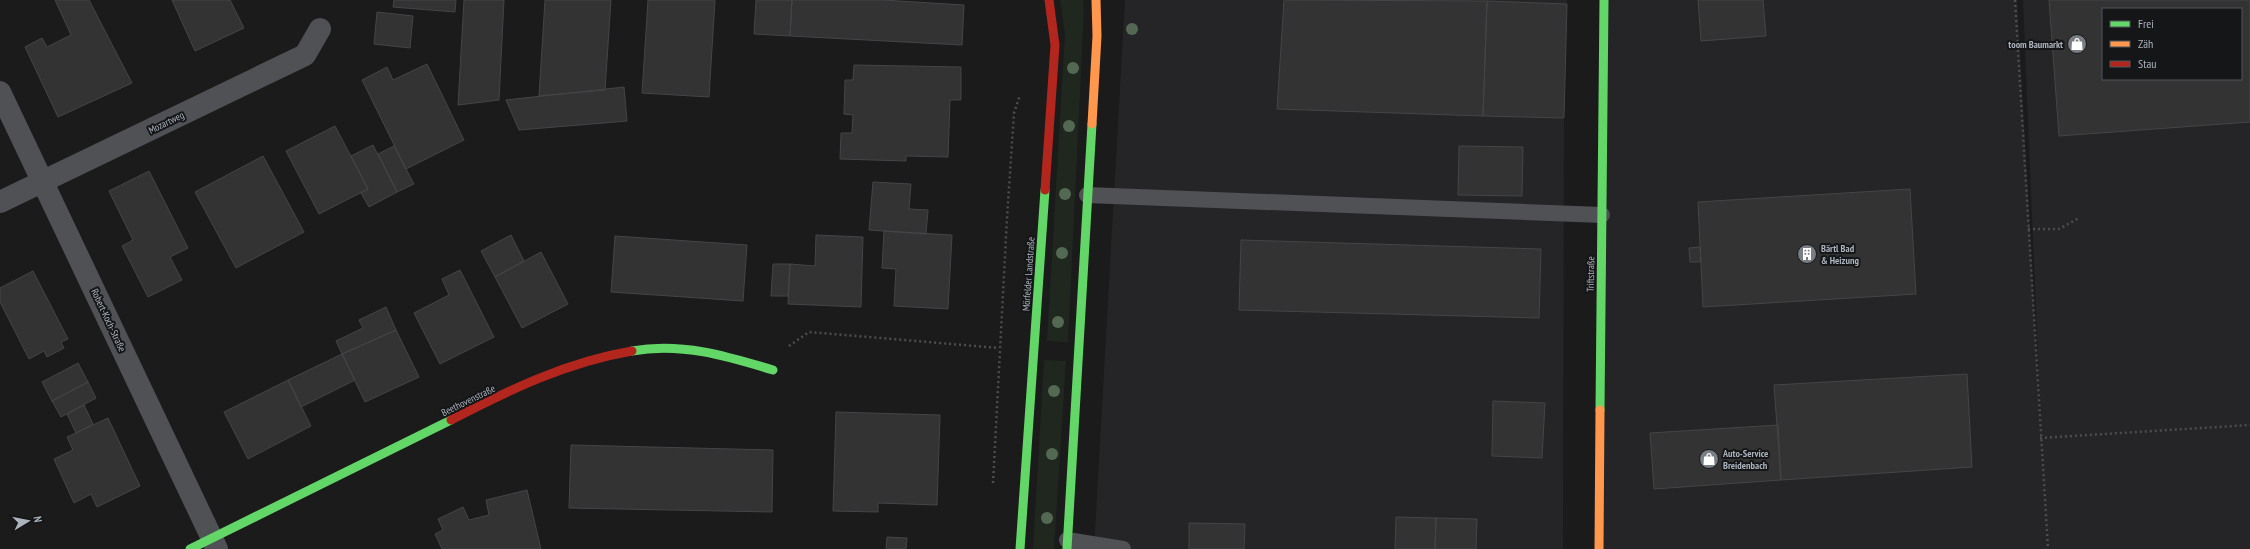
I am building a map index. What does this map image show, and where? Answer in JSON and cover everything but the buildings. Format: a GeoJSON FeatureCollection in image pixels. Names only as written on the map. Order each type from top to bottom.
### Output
{"type":"FeatureCollection","features":[{"type":"Feature","properties":{"kind":"street","name":"Mörfelder Landstraße"},"geometry":{"type":"LineString","coordinates":[[1020,549],[1026,482],[1055,45],[1049,0]]}},
{"type":"Feature","properties":{"kind":"street"},"geometry":{"type":"LineString","coordinates":[[1067,544],[1087,195],[1098,36],[1096,0]]}},
{"type":"Feature","properties":{"kind":"street","name":"Triftstraße"},"geometry":{"type":"LineString","coordinates":[[1599,549],[1604,0]]}},
{"type":"Feature","properties":{"kind":"street","name":"Mozartweg"},"geometry":{"type":"LineString","coordinates":[[0,202],[306,55],[320,29]]}},
{"type":"Feature","properties":{"kind":"street","name":"Robert-Koch-Straße"},"geometry":{"type":"LineString","coordinates":[[0,92],[44,181],[215,544]]}},
{"type":"Feature","properties":{"kind":"street","name":"Beethovenstraße"},"geometry":{"type":"LineString","coordinates":[[190,549],[215,544],[537,378],[598,356],[622,352],[672,348],[720,354],[773,370]]}},
{"type":"Feature","properties":{"kind":"lane"},"geometry":{"type":"LineString","coordinates":[[1087,195],[1602,215]]}},
{"type":"Feature","properties":{"kind":"lane"},"geometry":{"type":"LineString","coordinates":[[1067,544],[1123,549]]}},
{"type":"Feature","properties":{"kind":"path"},"geometry":{"type":"LineString","coordinates":[[2015,0],[2040,438],[2048,549]]}},
{"type":"Feature","properties":{"kind":"path"},"geometry":{"type":"LineString","coordinates":[[993,487],[1014,113],[1021,93]]}},
{"type":"Feature","properties":{"kind":"path"},"geometry":{"type":"LineString","coordinates":[[2028,229],[2059,229],[2079,218]]}},
{"type":"Feature","properties":{"kind":"path"},"geometry":{"type":"LineString","coordinates":[[773,370],[791,342],[809,332],[1000,348]]}},
{"type":"Feature","properties":{"kind":"path"},"geometry":{"type":"LineString","coordinates":[[2040,438],[2250,425]]}},
{"type":"Feature","properties":{"kind":"shaded area"},"geometry":{"type":"Polygon","coordinates":[[[1060,0],[1083,0],[1084,9],[1068,342],[1047,341],[1065,34],[1060,0]]]}},
{"type":"Feature","properties":{"kind":"shaded area"},"geometry":{"type":"Polygon","coordinates":[[[1125,0],[1567,0],[1564,118],[1563,549],[1094,549],[1125,0]]]}},
{"type":"Feature","properties":{"kind":"shaded area"},"geometry":{"type":"Polygon","coordinates":[[[1604,0],[2017,0],[2041,431],[2023,0],[2250,0],[2250,549],[1598,549],[1604,0]]]}},
{"type":"Feature","properties":{"kind":"shaded area"},"geometry":{"type":"Polygon","coordinates":[[[1044,360],[1066,361],[1054,549],[1033,549],[1044,360]]]}},
{"type":"Feature","properties":{"kind":"traffic: fast"},"geometry":{"type":"LineString","coordinates":[[1600,410],[1604,0]]}},
{"type":"Feature","properties":{"kind":"traffic: fast"},"geometry":{"type":"LineString","coordinates":[[1067,549],[1092,124]]}},
{"type":"Feature","properties":{"kind":"traffic: fast"},"geometry":{"type":"LineString","coordinates":[[1020,549],[1045,190]]}},
{"type":"Feature","properties":{"kind":"traffic: fast"},"geometry":{"type":"LineString","coordinates":[[632,351],[668,348],[686,349],[721,355],[773,370]]}},
{"type":"Feature","properties":{"kind":"traffic: fast"},"geometry":{"type":"LineString","coordinates":[[190,549],[451,420]]}},
{"type":"Feature","properties":{"kind":"traffic: slow"},"geometry":{"type":"LineString","coordinates":[[1092,124],[1097,36],[1096,0]]}},
{"type":"Feature","properties":{"kind":"traffic: slow"},"geometry":{"type":"LineString","coordinates":[[1599,549],[1600,410]]}},
{"type":"Feature","properties":{"kind":"traffic: jam"},"geometry":{"type":"LineString","coordinates":[[1045,190],[1055,45],[1049,0]]}},
{"type":"Feature","properties":{"kind":"traffic: jam"},"geometry":{"type":"LineString","coordinates":[[451,420],[539,378],[584,362],[632,351]]}},
{"type":"Feature","properties":{"kind":"place","name":"toom Baumarkt"},"geometry":{"type":"Point","coordinates":[2077,44]}},
{"type":"Feature","properties":{"kind":"place","name":"Bärtl Bad & Heizung"},"geometry":{"type":"Point","coordinates":[1807,254]}},
{"type":"Feature","properties":{"kind":"place","name":"Auto-Service Breidenbach"},"geometry":{"type":"Point","coordinates":[1709,459]}}]}
